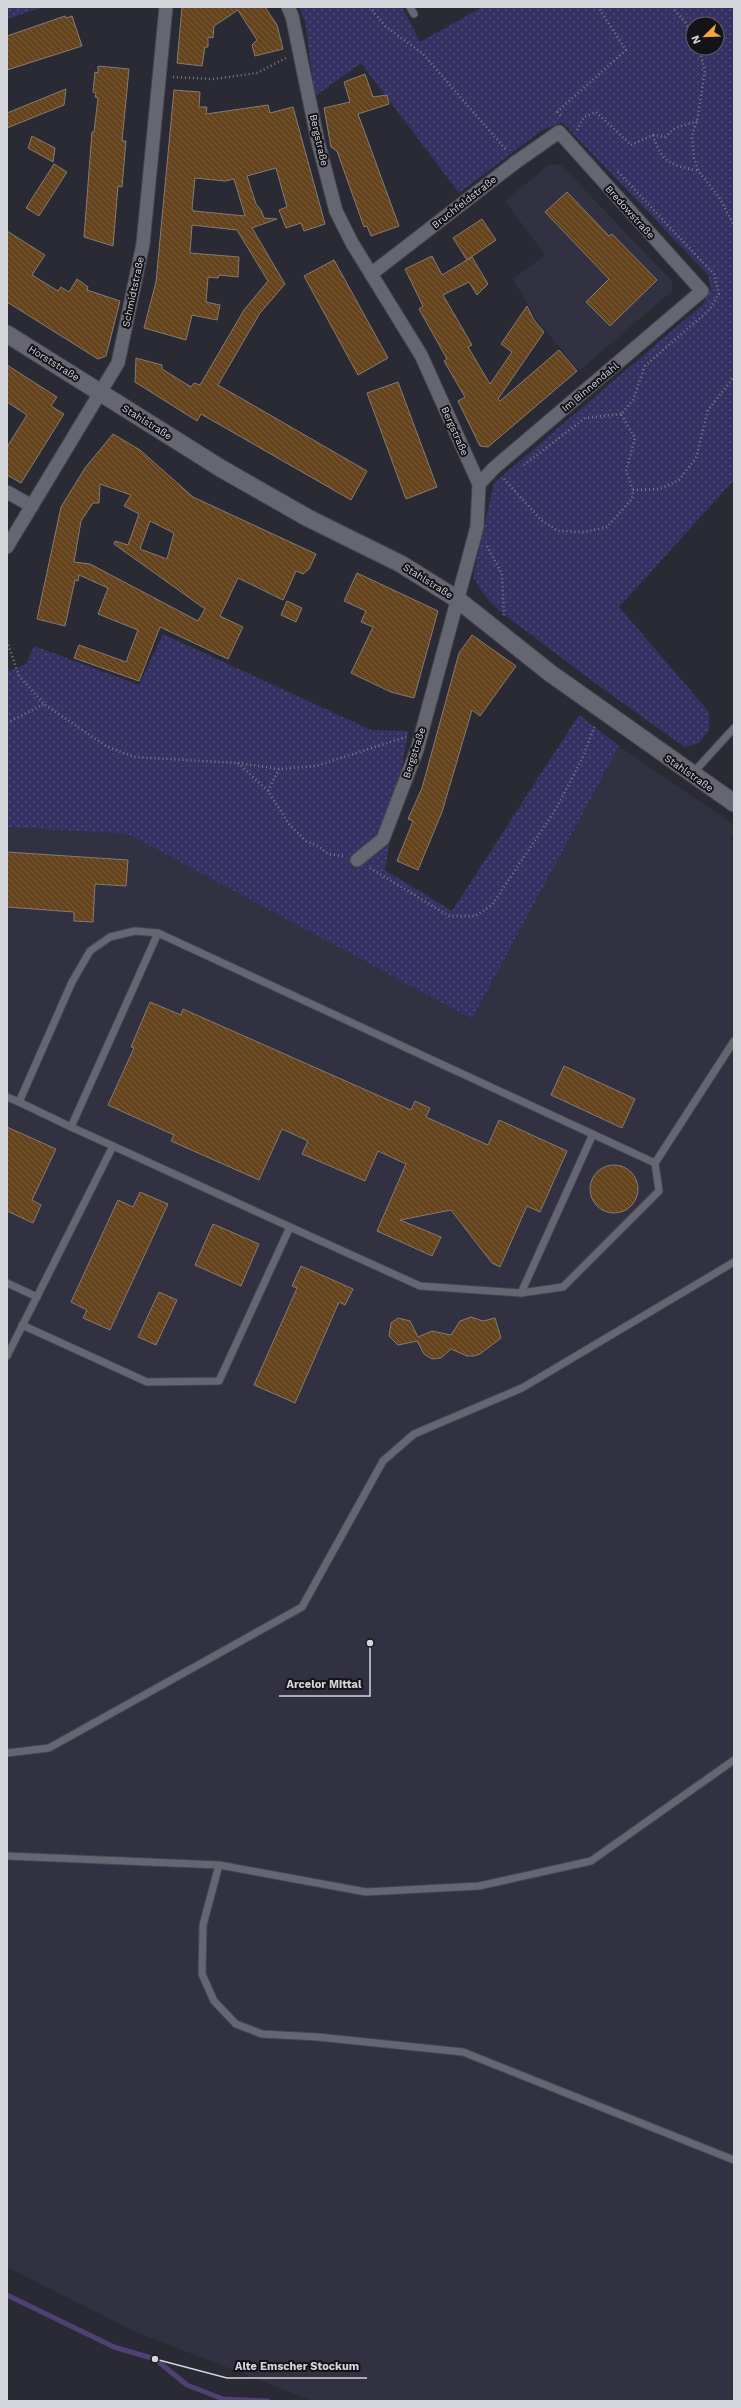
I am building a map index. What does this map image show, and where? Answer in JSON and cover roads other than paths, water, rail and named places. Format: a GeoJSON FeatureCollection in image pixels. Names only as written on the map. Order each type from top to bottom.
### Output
{"type":"FeatureCollection","features":[{"type":"Feature","properties":{"kind":"street","name":"Schmidtstraße"},"geometry":{"type":"LineString","coordinates":[[7,547],[118,363],[143,244],[166,7]]}},
{"type":"Feature","properties":{"kind":"street","name":"Bergstraße"},"geometry":{"type":"LineString","coordinates":[[288,7],[318,142],[336,211],[371,274],[421,355],[479,484],[477,528],[417,750],[383,839],[357,860]]}},
{"type":"Feature","properties":{"kind":"street","name":"Bruchfeldstraße"},"geometry":{"type":"LineString","coordinates":[[371,274],[516,162],[559,132]]}},
{"type":"Feature","properties":{"kind":"street","name":"Bredowstraße"},"geometry":{"type":"LineString","coordinates":[[559,132],[702,291]]}},
{"type":"Feature","properties":{"kind":"street","name":"Im Binnendahl"},"geometry":{"type":"LineString","coordinates":[[479,484],[494,468],[702,291]]}},
{"type":"Feature","properties":{"kind":"street","name":"Horststraße"},"geometry":{"type":"LineString","coordinates":[[7,334],[101,393]]}},
{"type":"Feature","properties":{"kind":"street","name":"Stahlstraße"},"geometry":{"type":"LineString","coordinates":[[101,393],[222,469],[308,518],[402,564],[457,599],[605,713],[691,775],[734,803]]}},
{"type":"Feature","properties":{"kind":"street"},"geometry":{"type":"LineString","coordinates":[[7,492],[32,506]]}},
{"type":"Feature","properties":{"kind":"lane"},"geometry":{"type":"LineString","coordinates":[[691,775],[734,728]]}},
{"type":"Feature","properties":{"kind":"lane"},"geometry":{"type":"LineString","coordinates":[[19,1102],[72,982],[90,951],[110,937],[135,931],[158,933],[654,1162]]}},
{"type":"Feature","properties":{"kind":"lane"},"geometry":{"type":"LineString","coordinates":[[71,1126],[158,933]]}},
{"type":"Feature","properties":{"kind":"lane"},"geometry":{"type":"LineString","coordinates":[[7,1097],[420,1286],[521,1294],[563,1287],[659,1191],[654,1162],[734,1041]]}},
{"type":"Feature","properties":{"kind":"lane"},"geometry":{"type":"LineString","coordinates":[[521,1294],[593,1134]]}},
{"type":"Feature","properties":{"kind":"lane"},"geometry":{"type":"LineString","coordinates":[[7,1356],[113,1146]]}},
{"type":"Feature","properties":{"kind":"lane"},"geometry":{"type":"LineString","coordinates":[[22,1325],[147,1382],[218,1381],[290,1227]]}},
{"type":"Feature","properties":{"kind":"lane"},"geometry":{"type":"LineString","coordinates":[[7,1754],[48,1748],[302,1608],[383,1461],[414,1434],[522,1388],[734,1262]]}},
{"type":"Feature","properties":{"kind":"lane"},"geometry":{"type":"LineString","coordinates":[[7,1283],[37,1297]]}},
{"type":"Feature","properties":{"kind":"lane"},"geometry":{"type":"LineString","coordinates":[[7,1856],[219,1865],[366,1892],[479,1886],[591,1862],[734,1760]]}},
{"type":"Feature","properties":{"kind":"lane"},"geometry":{"type":"LineString","coordinates":[[219,1865],[203,1925],[202,1974],[214,2001],[236,2024],[262,2034],[318,2036],[463,2052],[734,2160]]}},
{"type":"Feature","properties":{"kind":"waterway"},"geometry":{"type":"LineString","coordinates":[[7,2295],[114,2347],[155,2359],[187,2385],[223,2399],[268,2401]]}},
{"type":"Feature","properties":{"kind":"place","name":"Arcelor Mittal"},"geometry":{"type":"Point","coordinates":[370,1643]}},
{"type":"Feature","properties":{"kind":"place","name":"Alte Emscher Stockum"},"geometry":{"type":"Point","coordinates":[155,2359]}}]}
